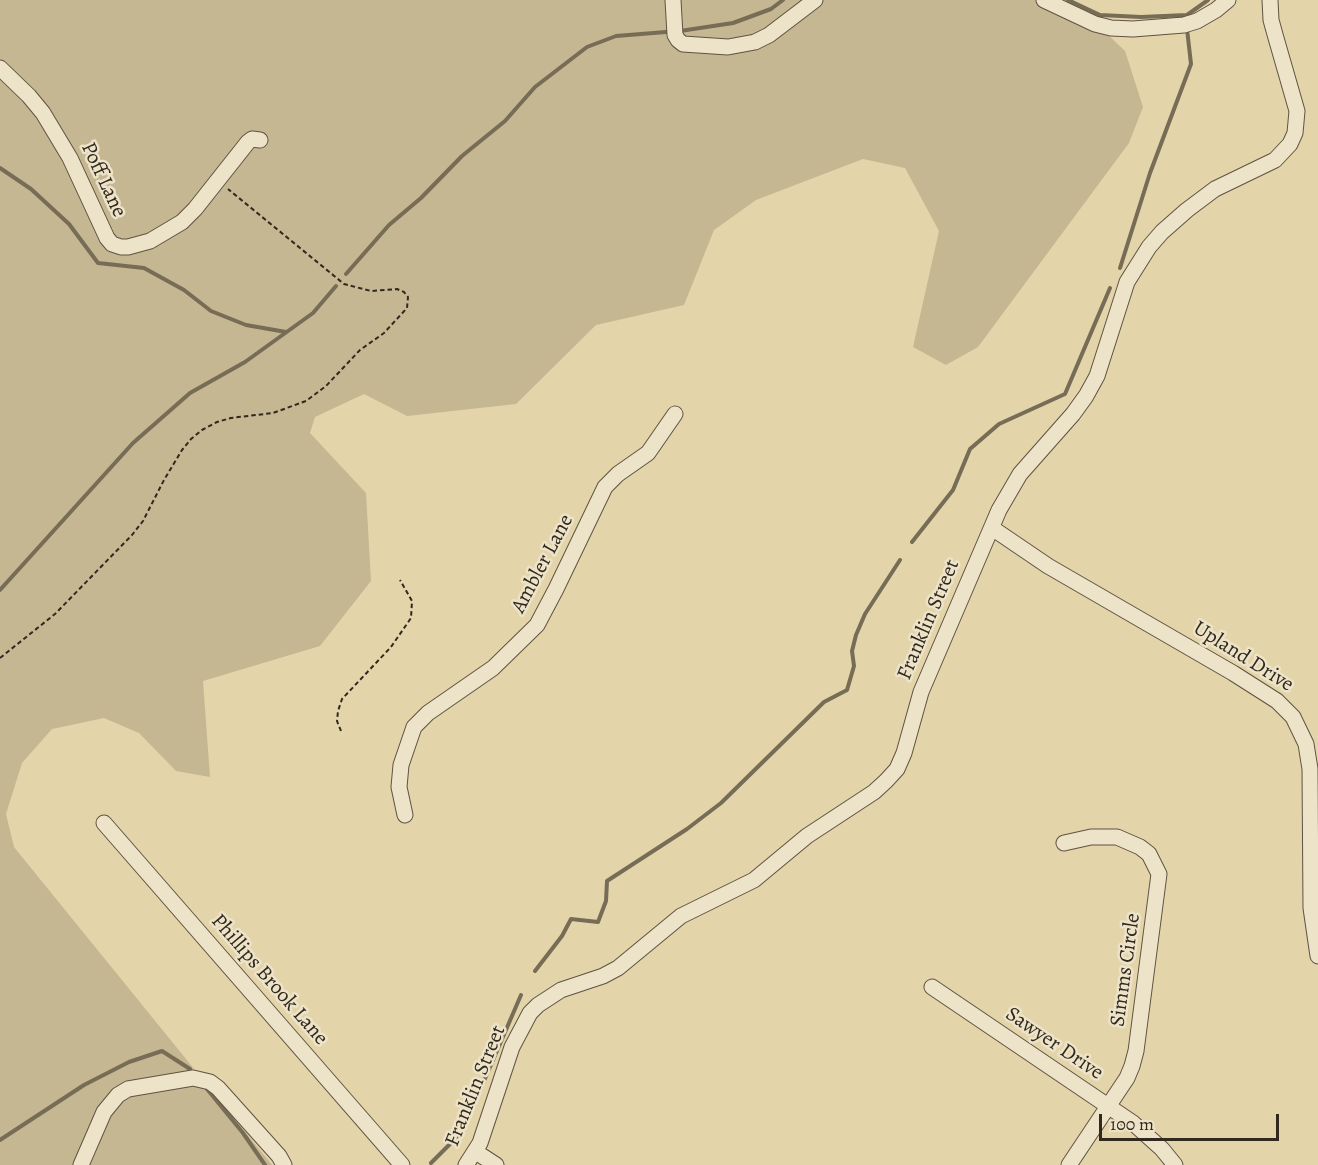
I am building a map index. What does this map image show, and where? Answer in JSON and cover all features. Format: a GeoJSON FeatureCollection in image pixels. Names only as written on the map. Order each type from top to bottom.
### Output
{"type":"FeatureCollection","features":[{"type":"Feature","properties":{"kind":"street"},"geometry":{"type":"LineString","coordinates":[[673,0],[675,35],[678,40],[683,44],[728,47],[749,44],[769,35],[814,0]]}},
{"type":"Feature","properties":{"kind":"street"},"geometry":{"type":"LineString","coordinates":[[1044,0],[1095,24],[1111,28],[1133,29],[1184,25],[1197,21],[1228,0]]}},
{"type":"Feature","properties":{"kind":"street","name":"Franklin Street"},"geometry":{"type":"LineString","coordinates":[[466,1165],[476,1152],[512,1047],[525,1022],[538,1005],[561,990],[603,976],[618,968],[681,916],[754,880],[807,836],[886,781],[897,769],[904,753],[921,692],[1010,489],[1086,396],[1097,376],[1127,282],[1149,247],[1162,232],[1215,189],[1275,160],[1290,144],[1295,133],[1297,111],[1275,38],[1270,0]]}},
{"type":"Feature","properties":{"kind":"street","name":"Poff Lane"},"geometry":{"type":"LineString","coordinates":[[0,68],[29,96],[59,137],[107,238],[112,244],[121,247],[150,241],[167,233],[195,209],[248,142],[252,139],[260,140]]}},
{"type":"Feature","properties":{"kind":"street","name":"Ambler Lane"},"geometry":{"type":"LineString","coordinates":[[405,815],[399,787],[401,765],[414,727],[428,713],[493,668],[537,625],[605,487],[618,474],[648,453],[675,414]]}},
{"type":"Feature","properties":{"kind":"street","name":"Upland Drive"},"geometry":{"type":"LineString","coordinates":[[992,528],[1048,566],[1276,700],[1293,717],[1306,744],[1310,769],[1311,908],[1318,956]]}},
{"type":"Feature","properties":{"kind":"street","name":"Phillips Brook Lane"},"geometry":{"type":"LineString","coordinates":[[104,823],[402,1165]]}},
{"type":"Feature","properties":{"kind":"street","name":"Simms Circle"},"geometry":{"type":"LineString","coordinates":[[1064,843],[1091,837],[1118,837],[1140,847],[1149,854],[1159,874],[1136,1051],[1126,1078],[1069,1165]]}},
{"type":"Feature","properties":{"kind":"street","name":"Sawyer Drive"},"geometry":{"type":"LineString","coordinates":[[932,987],[1108,1106],[1146,1134],[1175,1165]]}},
{"type":"Feature","properties":{"kind":"street"},"geometry":{"type":"LineString","coordinates":[[81,1165],[104,1112],[118,1095],[128,1089],[193,1078],[210,1082],[219,1088],[279,1156],[284,1165]]}},
{"type":"Feature","properties":{"kind":"street"},"geometry":{"type":"LineString","coordinates":[[476,1152],[496,1165]]}},
{"type":"Feature","properties":{"kind":"path"},"geometry":{"type":"LineString","coordinates":[[0,658],[55,614],[104,561],[132,535],[143,521],[164,480],[191,439],[217,422],[273,413],[306,401],[326,386],[360,350],[384,333],[407,308],[408,297],[397,289],[371,291],[344,284],[218,180]]}},
{"type":"Feature","properties":{"kind":"path"},"geometry":{"type":"LineString","coordinates":[[341,731],[337,721],[342,699],[391,647],[411,618],[412,601],[400,580]]}},
{"type":"Feature","properties":{"kind":"shaded area"},"geometry":{"type":"Polygon","coordinates":[[[0,0],[1071,0],[1125,51],[1143,107],[1129,143],[978,347],[946,365],[913,347],[939,231],[905,168],[863,159],[756,200],[714,230],[684,305],[596,325],[516,404],[407,416],[364,394],[315,417],[310,433],[366,493],[371,581],[320,646],[203,681],[210,777],[176,771],[139,733],[104,718],[52,729],[22,763],[6,814],[14,847],[272,1165],[0,1165],[0,0]]]}},
{"type":"Feature","properties":{"kind":"waterway"},"geometry":{"type":"LineString","coordinates":[[680,31],[733,23],[771,9],[783,0]]}},
{"type":"Feature","properties":{"kind":"waterway"},"geometry":{"type":"LineString","coordinates":[[1068,0],[1100,15],[1141,17],[1187,15],[1208,0]]}},
{"type":"Feature","properties":{"kind":"waterway"},"geometry":{"type":"LineString","coordinates":[[1120,268],[1150,173],[1191,64],[1187,29]]}},
{"type":"Feature","properties":{"kind":"waterway"},"geometry":{"type":"LineString","coordinates":[[346,274],[389,225],[421,198],[462,156],[505,121],[535,87],[587,47],[616,36],[666,32]]}},
{"type":"Feature","properties":{"kind":"waterway"},"geometry":{"type":"LineString","coordinates":[[0,168],[31,189],[69,224],[98,263],[144,268],[184,290],[211,311],[246,325],[286,332]]}},
{"type":"Feature","properties":{"kind":"waterway"},"geometry":{"type":"LineString","coordinates":[[0,590],[133,443],[190,393],[245,362],[313,313],[336,286]]}},
{"type":"Feature","properties":{"kind":"waterway"},"geometry":{"type":"LineString","coordinates":[[912,542],[953,490],[970,449],[999,424],[1065,394],[1110,288]]}},
{"type":"Feature","properties":{"kind":"waterway"},"geometry":{"type":"LineString","coordinates":[[535,971],[562,936],[571,919],[598,922],[606,901],[607,881],[687,829],[721,803],[824,702],[847,690],[854,666],[852,651],[856,635],[865,614],[900,560]]}},
{"type":"Feature","properties":{"kind":"waterway"},"geometry":{"type":"LineString","coordinates":[[431,1163],[462,1132],[521,995]]}},
{"type":"Feature","properties":{"kind":"waterway"},"geometry":{"type":"LineString","coordinates":[[0,1140],[84,1085],[129,1062],[162,1051],[190,1069]]}},
{"type":"Feature","properties":{"kind":"waterway"},"geometry":{"type":"LineString","coordinates":[[207,1089],[243,1133],[265,1165]]}}]}
